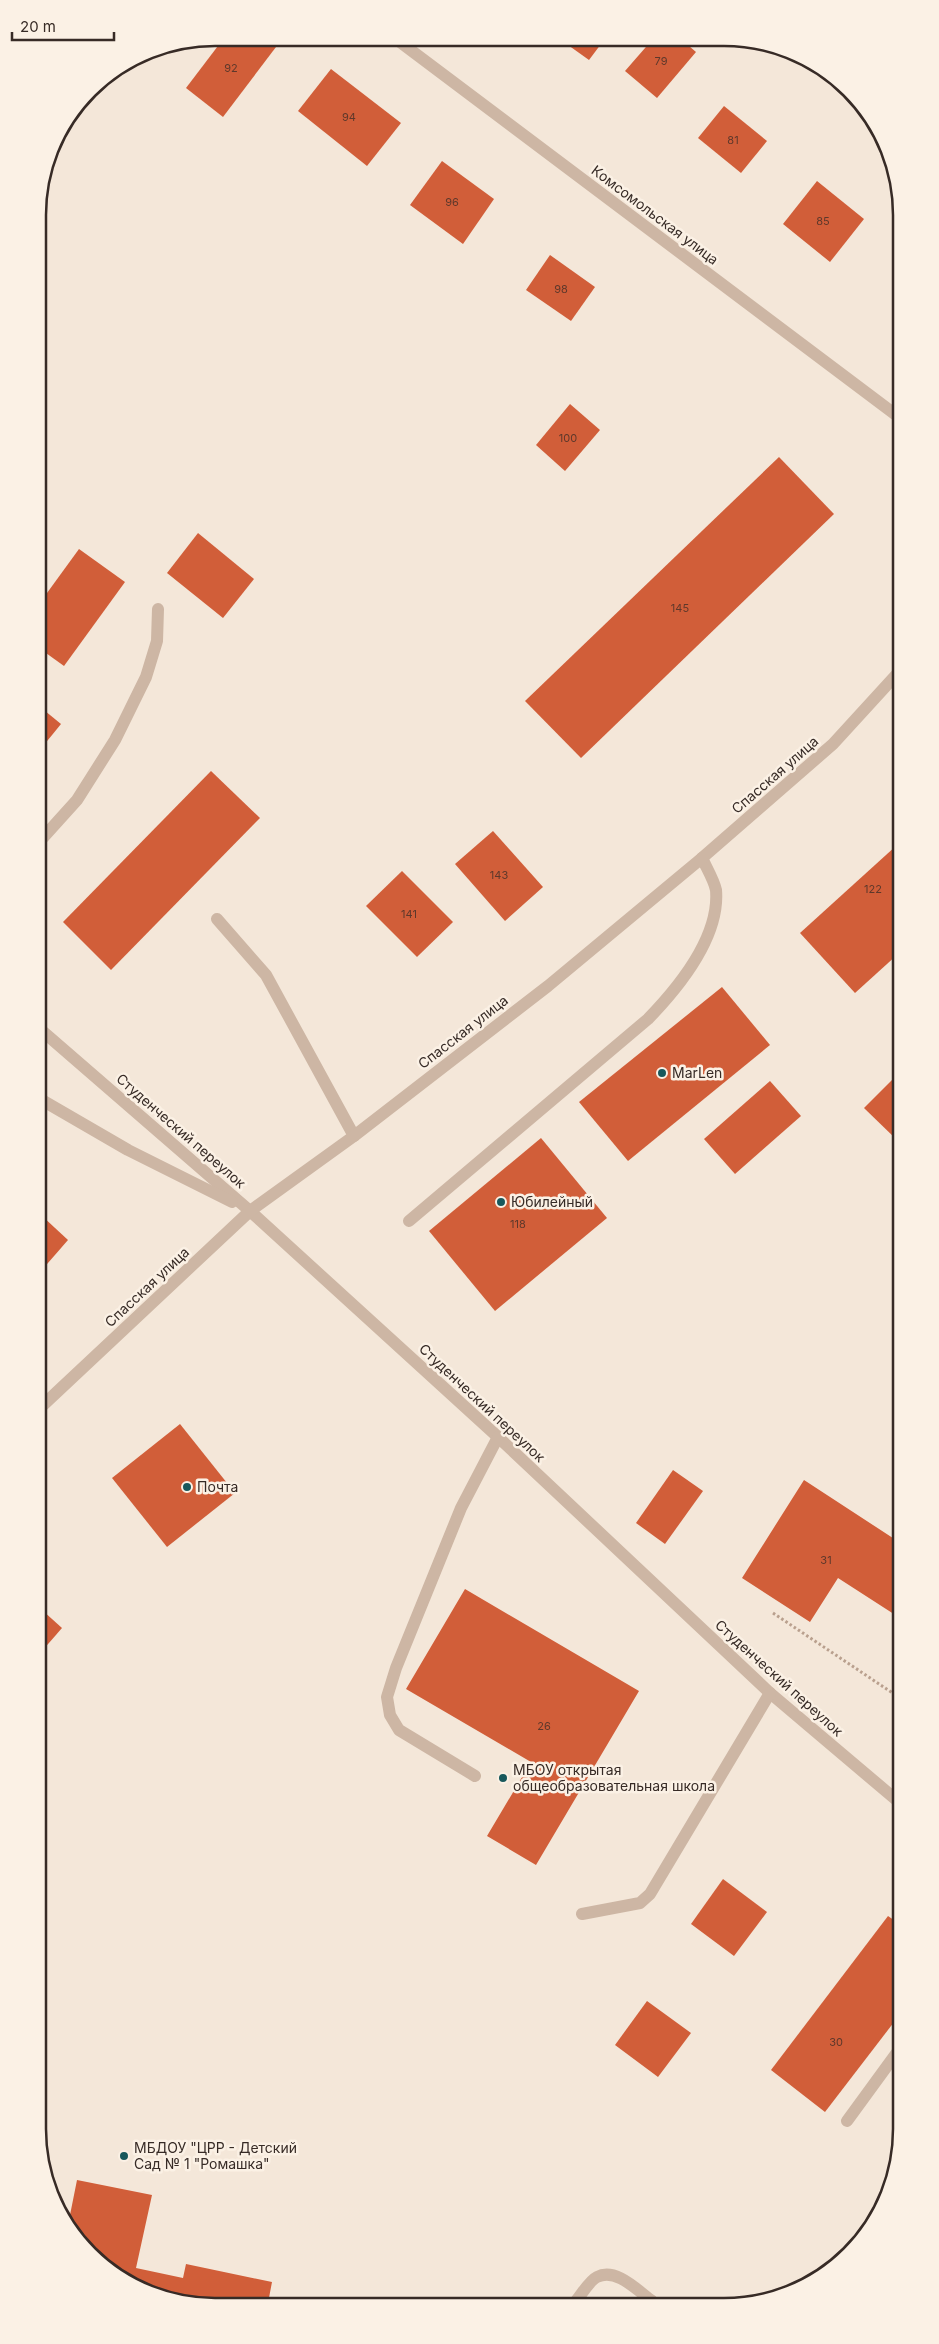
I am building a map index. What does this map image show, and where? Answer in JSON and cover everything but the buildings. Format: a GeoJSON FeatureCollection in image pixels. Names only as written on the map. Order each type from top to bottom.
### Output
{"type":"FeatureCollection","features":[{"type":"Feature","properties":{"kind":"street","name":"Комсомольская улица"},"geometry":{"type":"LineString","coordinates":[[406,47],[893,413]]}},
{"type":"Feature","properties":{"kind":"street"},"geometry":{"type":"LineString","coordinates":[[47,834],[77,800],[115,740],[146,676],[157,641],[158,609]]}},
{"type":"Feature","properties":{"kind":"street","name":"Спасская улица"},"geometry":{"type":"LineString","coordinates":[[46,1402],[250,1211],[354,1136],[548,986],[702,858],[833,744],[893,679]]}},
{"type":"Feature","properties":{"kind":"street"},"geometry":{"type":"LineString","coordinates":[[409,1221],[648,1020],[673,994],[698,957],[709,931],[714,908],[716,888],[702,858]]}},
{"type":"Feature","properties":{"kind":"street"},"geometry":{"type":"LineString","coordinates":[[217,919],[266,975],[354,1136]]}},
{"type":"Feature","properties":{"kind":"street","name":"Студенческий переулок"},"geometry":{"type":"LineString","coordinates":[[47,1035],[250,1211],[498,1437],[770,1693],[892,1796]]}},
{"type":"Feature","properties":{"kind":"street"},"geometry":{"type":"LineString","coordinates":[[47,1104],[128,1150],[250,1211]]}},
{"type":"Feature","properties":{"kind":"street"},"geometry":{"type":"LineString","coordinates":[[475,1776],[399,1730],[390,1715],[387,1697],[396,1668],[461,1508],[498,1437]]}},
{"type":"Feature","properties":{"kind":"street"},"geometry":{"type":"LineString","coordinates":[[582,1914],[640,1904],[650,1894],[770,1693]]}},
{"type":"Feature","properties":{"kind":"street"},"geometry":{"type":"LineString","coordinates":[[847,2120],[892,2060]]}},
{"type":"Feature","properties":{"kind":"street"},"geometry":{"type":"LineString","coordinates":[[578,2298],[595,2278],[604,2275],[618,2276],[648,2298]]}},
{"type":"Feature","properties":{"kind":"path"},"geometry":{"type":"LineString","coordinates":[[773,1613],[892,1693]]}},
{"type":"Feature","properties":{"kind":"place","name":"MarLen"},"geometry":{"type":"Point","coordinates":[662,1073]}},
{"type":"Feature","properties":{"kind":"place","name":"Юбилейный"},"geometry":{"type":"Point","coordinates":[501,1202]}},
{"type":"Feature","properties":{"kind":"place","name":"Почта"},"geometry":{"type":"Point","coordinates":[187,1487]}},
{"type":"Feature","properties":{"kind":"place","name":"МБОУ открытая общеобразовательная школа"},"geometry":{"type":"Point","coordinates":[503,1778]}},
{"type":"Feature","properties":{"kind":"place","name":"МБДОУ \"ЦРР - Детский Сад № 1 \"Ромашка\""},"geometry":{"type":"Point","coordinates":[124,2156]}}]}
